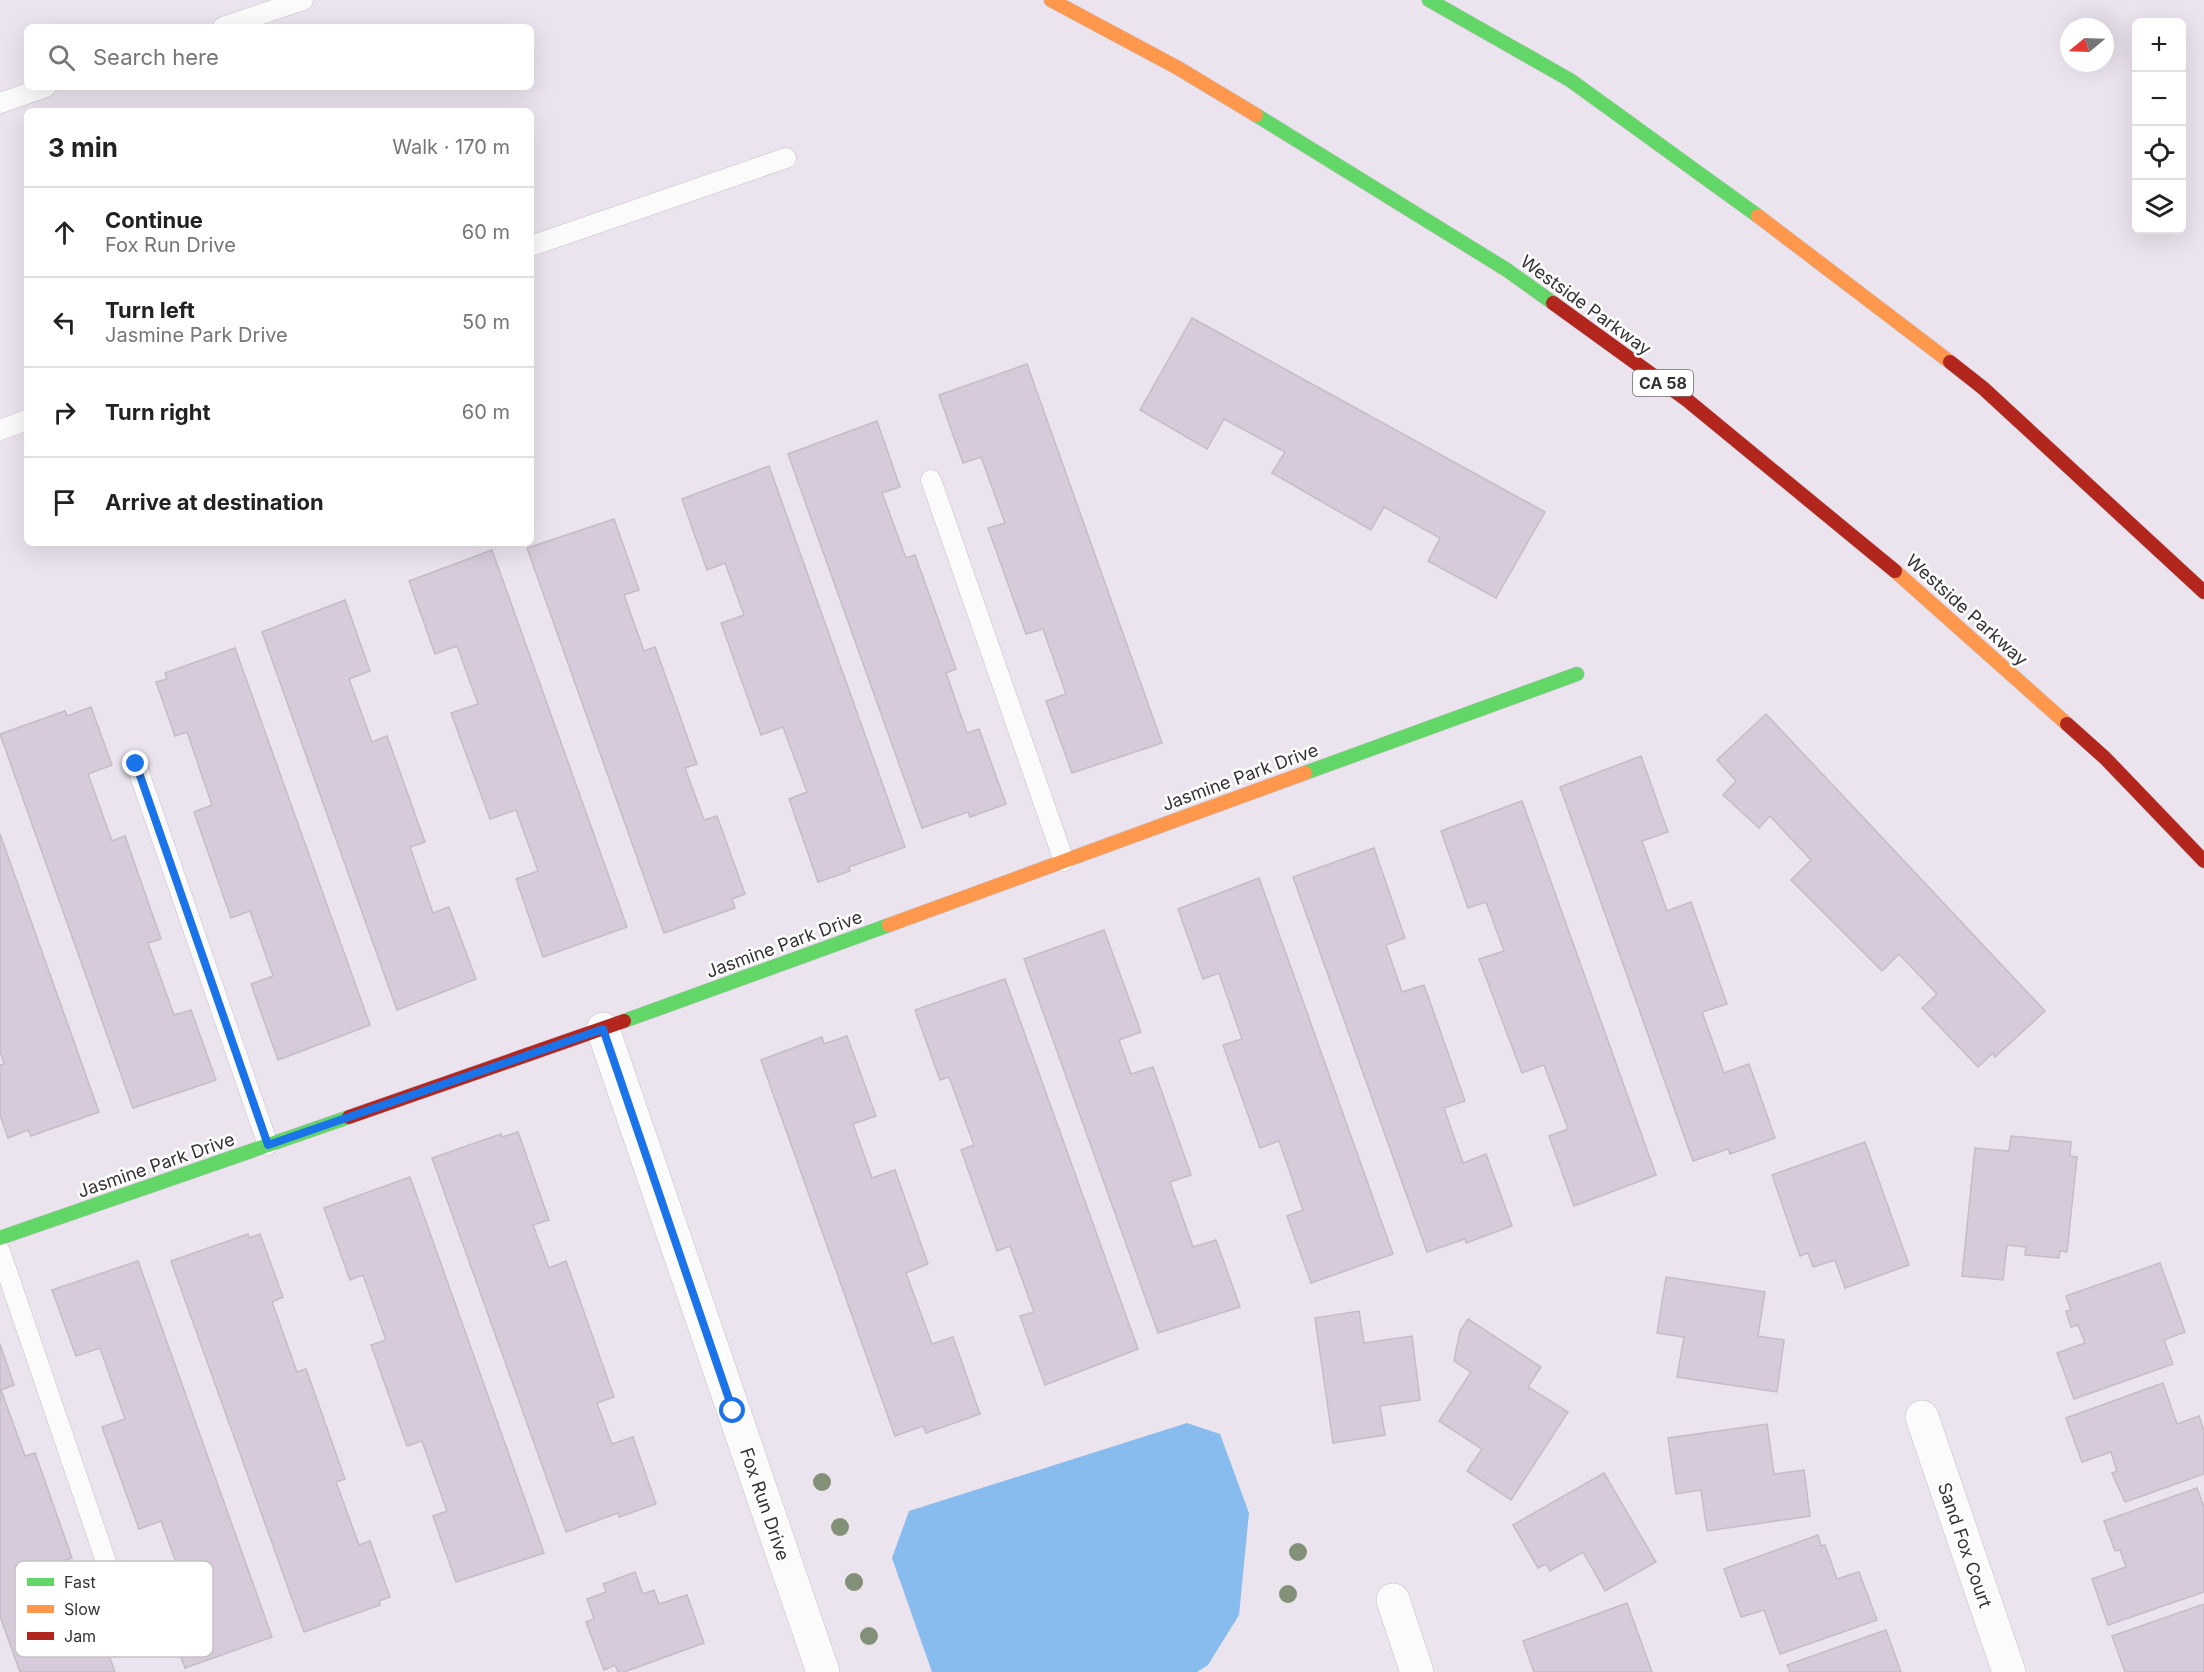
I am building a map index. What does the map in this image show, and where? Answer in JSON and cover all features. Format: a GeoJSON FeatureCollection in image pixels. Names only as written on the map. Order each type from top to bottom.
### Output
{"type":"FeatureCollection","features":[{"type":"Feature","properties":{"kind":"main road","name":"Westside Parkway"},"geometry":{"type":"LineString","coordinates":[[1051,0],[1178,68],[1360,177],[1507,270],[1687,400],[1862,541],[2088,743],[2204,861]]}},
{"type":"Feature","properties":{"kind":"main road"},"geometry":{"type":"LineString","coordinates":[[1429,0],[1570,81],[1828,267],[1983,388],[2204,592]]}},
{"type":"Feature","properties":{"kind":"main road","name":"Jasmine Park Drive"},"geometry":{"type":"LineString","coordinates":[[0,1238],[603,1029],[1576,674]]}},
{"type":"Feature","properties":{"kind":"street","name":"Fox Run Drive"},"geometry":{"type":"LineString","coordinates":[[603,1029],[823,1672]]}},
{"type":"Feature","properties":{"kind":"street","name":"Sand Fox Court"},"geometry":{"type":"LineString","coordinates":[[1922,1417],[2009,1672]]}},
{"type":"Feature","properties":{"kind":"street"},"geometry":{"type":"LineString","coordinates":[[1393,1600],[1417,1672]]}},
{"type":"Feature","properties":{"kind":"lane"},"geometry":{"type":"LineString","coordinates":[[232,24],[303,0]]}},
{"type":"Feature","properties":{"kind":"lane"},"geometry":{"type":"LineString","coordinates":[[0,103],[37,90]]}},
{"type":"Feature","properties":{"kind":"lane"},"geometry":{"type":"LineString","coordinates":[[534,245],[786,158]]}},
{"type":"Feature","properties":{"kind":"lane"},"geometry":{"type":"LineString","coordinates":[[0,430],[24,421]]}},
{"type":"Feature","properties":{"kind":"lane"},"geometry":{"type":"LineString","coordinates":[[931,480],[1064,861]]}},
{"type":"Feature","properties":{"kind":"lane"},"geometry":{"type":"LineString","coordinates":[[136,764],[268,1145]]}},
{"type":"Feature","properties":{"kind":"lane"},"geometry":{"type":"LineString","coordinates":[[0,1251],[106,1561]]}},
{"type":"Feature","properties":{"kind":"water"},"geometry":{"type":"Polygon","coordinates":[[[1187,1423],[1220,1434],[1249,1513],[1239,1615],[1208,1665],[1197,1672],[932,1672],[892,1558],[909,1511],[1187,1423]]]}},
{"type":"Feature","properties":{"kind":"building"},"geometry":{"type":"Polygon","coordinates":[[[1192,318],[1545,512],[1496,598],[1428,561],[1440,538],[1384,507],[1371,530],[1272,473],[1285,452],[1224,419],[1207,449],[1140,410],[1192,318]]]}},
{"type":"Feature","properties":{"kind":"building"},"geometry":{"type":"Polygon","coordinates":[[[1027,364],[1162,743],[1072,773],[1046,701],[1066,694],[1043,629],[1026,634],[988,528],[1005,523],[981,457],[963,463],[939,395],[1027,364]]]}},
{"type":"Feature","properties":{"kind":"building"},"geometry":{"type":"Polygon","coordinates":[[[877,421],[900,487],[882,493],[906,558],[915,555],[956,669],[946,673],[967,733],[979,729],[1006,804],[970,817],[968,812],[922,828],[788,454],[877,421]]]}},
{"type":"Feature","properties":{"kind":"building"},"geometry":{"type":"Polygon","coordinates":[[[769,466],[905,847],[849,867],[850,871],[818,882],[789,799],[807,792],[783,727],[761,735],[721,623],[744,615],[725,563],[707,570],[682,499],[769,466]]]}},
{"type":"Feature","properties":{"kind":"building"},"geometry":{"type":"Polygon","coordinates":[[[614,519],[639,590],[624,595],[644,651],[655,647],[697,764],[685,768],[704,820],[717,816],[745,894],[732,899],[735,908],[664,933],[527,548],[614,519]]]}},
{"type":"Feature","properties":{"kind":"building"},"geometry":{"type":"Polygon","coordinates":[[[492,550],[627,927],[543,957],[516,879],[538,871],[516,810],[490,819],[451,713],[478,704],[457,646],[435,654],[409,581],[492,550]]]}},
{"type":"Feature","properties":{"kind":"building"},"geometry":{"type":"Polygon","coordinates":[[[345,600],[370,671],[349,679],[372,742],[387,736],[425,842],[410,847],[433,913],[449,907],[476,979],[397,1010],[262,632],[345,600]]]}},
{"type":"Feature","properties":{"kind":"building"},"geometry":{"type":"Polygon","coordinates":[[[235,648],[370,1025],[278,1060],[251,984],[273,976],[250,911],[231,918],[194,812],[212,805],[187,732],[175,736],[156,682],[167,679],[165,673],[235,648]]]}},
{"type":"Feature","properties":{"kind":"building"},"geometry":{"type":"Polygon","coordinates":[[[91,707],[112,765],[88,774],[112,841],[125,836],[161,939],[148,943],[174,1015],[191,1010],[216,1080],[133,1108],[0,734],[65,711],[67,716],[91,707]]]}},
{"type":"Feature","properties":{"kind":"building"},"geometry":{"type":"Polygon","coordinates":[[[1766,714],[2045,1011],[1995,1057],[1993,1053],[1978,1067],[1922,1008],[1937,994],[1899,954],[1882,971],[1791,880],[1811,860],[1770,816],[1759,828],[1723,795],[1736,781],[1717,760],[1766,714]]]}},
{"type":"Feature","properties":{"kind":"building"},"geometry":{"type":"Polygon","coordinates":[[[1641,756],[1668,832],[1642,841],[1667,911],[1691,902],[1727,1004],[1702,1012],[1724,1073],[1749,1064],[1775,1138],[1730,1154],[1728,1149],[1693,1161],[1560,787],[1641,756]]]}},
{"type":"Feature","properties":{"kind":"building"},"geometry":{"type":"Polygon","coordinates":[[[1522,801],[1656,1175],[1574,1206],[1549,1136],[1568,1129],[1544,1065],[1522,1073],[1479,959],[1504,951],[1486,902],[1468,908],[1441,831],[1522,801]]]}},
{"type":"Feature","properties":{"kind":"building"},"geometry":{"type":"Polygon","coordinates":[[[0,834],[99,1112],[31,1136],[28,1130],[8,1138],[0,1115],[0,1065],[4,1064],[0,1051],[0,834]]]}},
{"type":"Feature","properties":{"kind":"building"},"geometry":{"type":"Polygon","coordinates":[[[1374,848],[1405,938],[1386,945],[1402,992],[1424,985],[1465,1101],[1444,1108],[1463,1163],[1486,1154],[1512,1226],[1466,1243],[1465,1239],[1427,1252],[1293,877],[1374,848]]]}},
{"type":"Feature","properties":{"kind":"building"},"geometry":{"type":"Polygon","coordinates":[[[1259,878],[1393,1254],[1311,1283],[1287,1216],[1303,1210],[1279,1141],[1260,1148],[1223,1045],[1242,1039],[1219,973],[1203,979],[1178,909],[1259,878]]]}},
{"type":"Feature","properties":{"kind":"building"},"geometry":{"type":"Polygon","coordinates":[[[1104,930],[1141,1032],[1119,1040],[1131,1074],[1153,1067],[1191,1175],[1170,1182],[1193,1247],[1216,1240],[1240,1307],[1158,1333],[1024,959],[1104,930]]]}},
{"type":"Feature","properties":{"kind":"building"},"geometry":{"type":"Polygon","coordinates":[[[1005,979],[1138,1349],[1045,1385],[1020,1316],[1034,1312],[1010,1246],[997,1251],[961,1150],[974,1145],[949,1077],[940,1080],[915,1010],[1005,979]]]}},
{"type":"Feature","properties":{"kind":"building"},"geometry":{"type":"Polygon","coordinates":[[[847,1036],[876,1116],[853,1124],[872,1178],[895,1170],[928,1264],[906,1273],[932,1344],[953,1337],[980,1414],[926,1433],[923,1426],[895,1436],[761,1060],[822,1037],[824,1044],[847,1036]]]}},
{"type":"Feature","properties":{"kind":"building"},"geometry":{"type":"Polygon","coordinates":[[[518,1132],[549,1220],[533,1225],[549,1268],[566,1261],[614,1397],[597,1403],[612,1444],[633,1437],[656,1504],[619,1517],[618,1513],[566,1532],[432,1158],[501,1134],[502,1137],[518,1132]]]}},
{"type":"Feature","properties":{"kind":"building"},"geometry":{"type":"Polygon","coordinates":[[[2011,1136],[2071,1142],[2070,1156],[2077,1157],[2067,1252],[2060,1251],[2059,1258],[2025,1255],[2026,1247],[2007,1245],[2003,1280],[1962,1276],[1975,1148],[2009,1151],[2011,1136]]]}},
{"type":"Feature","properties":{"kind":"building"},"geometry":{"type":"Polygon","coordinates":[[[1865,1142],[1909,1265],[1845,1288],[1835,1260],[1813,1267],[1808,1253],[1800,1256],[1772,1175],[1865,1142]]]}},
{"type":"Feature","properties":{"kind":"building"},"geometry":{"type":"Polygon","coordinates":[[[410,1177],[544,1553],[456,1582],[433,1516],[447,1511],[422,1441],[407,1446],[371,1345],[386,1340],[363,1275],[350,1280],[324,1208],[410,1177]]]}},
{"type":"Feature","properties":{"kind":"building"},"geometry":{"type":"Polygon","coordinates":[[[248,1234],[249,1238],[260,1234],[283,1297],[272,1302],[297,1372],[306,1369],[345,1479],[336,1482],[359,1545],[370,1541],[390,1597],[379,1601],[380,1605],[304,1632],[171,1261],[248,1234]]]}},
{"type":"Feature","properties":{"kind":"building"},"geometry":{"type":"Polygon","coordinates":[[[138,1261],[272,1637],[185,1668],[181,1657],[213,1657],[213,1561],[175,1561],[161,1521],[139,1529],[102,1427],[125,1419],[100,1348],[76,1356],[52,1290],[138,1261]]]}},
{"type":"Feature","properties":{"kind":"building"},"geometry":{"type":"Polygon","coordinates":[[[2160,1263],[2185,1332],[2164,1340],[2173,1364],[2074,1399],[2057,1353],[2085,1343],[2078,1325],[2071,1327],[2066,1311],[2071,1310],[2066,1296],[2160,1263]]]}},
{"type":"Feature","properties":{"kind":"building"},"geometry":{"type":"Polygon","coordinates":[[[1666,1277],[1765,1292],[1758,1336],[1784,1340],[1777,1392],[1677,1377],[1684,1337],[1657,1333],[1666,1277]]]}},
{"type":"Feature","properties":{"kind":"building"},"geometry":{"type":"Polygon","coordinates":[[[1359,1311],[1364,1343],[1412,1336],[1420,1400],[1380,1406],[1385,1435],[1333,1443],[1315,1318],[1359,1311]]]}},
{"type":"Feature","properties":{"kind":"building"},"geometry":{"type":"Polygon","coordinates":[[[1468,1319],[1541,1367],[1528,1387],[1568,1412],[1511,1500],[1467,1471],[1482,1449],[1439,1421],[1471,1372],[1454,1361],[1460,1331],[1468,1319]]]}},
{"type":"Feature","properties":{"kind":"building"},"geometry":{"type":"Polygon","coordinates":[[[0,1344],[14,1385],[1,1390],[25,1456],[35,1453],[72,1558],[63,1561],[15,1561],[15,1657],[110,1657],[115,1672],[20,1672],[0,1616],[0,1344]]]}},
{"type":"Feature","properties":{"kind":"building"},"geometry":{"type":"Polygon","coordinates":[[[2163,1383],[2177,1424],[2199,1416],[2204,1431],[2204,1474],[2125,1502],[2112,1473],[2117,1471],[2111,1452],[2082,1462],[2066,1418],[2163,1383]]]}},
{"type":"Feature","properties":{"kind":"building"},"geometry":{"type":"Polygon","coordinates":[[[1767,1424],[1774,1474],[1804,1470],[1810,1516],[1707,1531],[1701,1490],[1676,1494],[1668,1438],[1767,1424]]]}},
{"type":"Feature","properties":{"kind":"building"},"geometry":{"type":"Polygon","coordinates":[[[1604,1473],[1656,1562],[1605,1591],[1583,1552],[1550,1571],[1546,1564],[1538,1568],[1513,1525],[1604,1473]]]}},
{"type":"Feature","properties":{"kind":"building"},"geometry":{"type":"Polygon","coordinates":[[[2197,1488],[2204,1507],[2204,1592],[2108,1625],[2092,1579],[2126,1567],[2120,1550],[2115,1551],[2104,1521],[2197,1488]]]}},
{"type":"Feature","properties":{"kind":"building"},"geometry":{"type":"Polygon","coordinates":[[[1818,1535],[1821,1546],[1825,1545],[1837,1579],[1859,1572],[1877,1620],[1780,1654],[1764,1610],[1741,1617],[1724,1569],[1818,1535]]]}},
{"type":"Feature","properties":{"kind":"building"},"geometry":{"type":"Polygon","coordinates":[[[635,1572],[643,1594],[654,1590],[659,1604],[687,1595],[704,1643],[624,1672],[618,1672],[615,1665],[604,1670],[586,1622],[594,1619],[587,1599],[606,1592],[603,1584],[635,1572]]]}},
{"type":"Feature","properties":{"kind":"building"},"geometry":{"type":"Polygon","coordinates":[[[1627,1603],[1652,1672],[1534,1672],[1523,1641],[1627,1603]]]}},
{"type":"Feature","properties":{"kind":"building"},"geometry":{"type":"Polygon","coordinates":[[[2204,1604],[2204,1672],[2125,1672],[2112,1636],[2204,1604]]]}},
{"type":"Feature","properties":{"kind":"building"},"geometry":{"type":"Polygon","coordinates":[[[1886,1630],[1901,1672],[1790,1672],[1787,1665],[1886,1630]]]}},
{"type":"Feature","properties":{"kind":"traffic: fast"},"geometry":{"type":"LineString","coordinates":[[1429,0],[1570,80],[1758,216]]}},
{"type":"Feature","properties":{"kind":"traffic: fast"},"geometry":{"type":"LineString","coordinates":[[1256,115],[1507,270],[1553,303]]}},
{"type":"Feature","properties":{"kind":"traffic: fast"},"geometry":{"type":"LineString","coordinates":[[1305,773],[1577,674]]}},
{"type":"Feature","properties":{"kind":"traffic: fast"},"geometry":{"type":"LineString","coordinates":[[624,1021],[889,925]]}},
{"type":"Feature","properties":{"kind":"traffic: fast"},"geometry":{"type":"LineString","coordinates":[[0,1238],[349,1117]]}},
{"type":"Feature","properties":{"kind":"traffic: slow"},"geometry":{"type":"LineString","coordinates":[[1051,0],[1178,68],[1256,115]]}},
{"type":"Feature","properties":{"kind":"traffic: slow"},"geometry":{"type":"LineString","coordinates":[[1758,216],[1950,362]]}},
{"type":"Feature","properties":{"kind":"traffic: slow"},"geometry":{"type":"LineString","coordinates":[[1895,571],[2067,724]]}},
{"type":"Feature","properties":{"kind":"traffic: slow"},"geometry":{"type":"LineString","coordinates":[[889,925],[1305,773]]}},
{"type":"Feature","properties":{"kind":"traffic: jam"},"geometry":{"type":"LineString","coordinates":[[1553,303],[1687,400],[1895,571]]}},
{"type":"Feature","properties":{"kind":"traffic: jam"},"geometry":{"type":"LineString","coordinates":[[1950,362],[1983,388],[2204,592]]}},
{"type":"Feature","properties":{"kind":"traffic: jam"},"geometry":{"type":"LineString","coordinates":[[2067,724],[2105,758],[2204,861]]}},
{"type":"Feature","properties":{"kind":"traffic: jam"},"geometry":{"type":"LineString","coordinates":[[349,1117],[624,1021]]}},
{"type":"Feature","properties":{"kind":"route"},"geometry":{"type":"LineString","coordinates":[[136,764],[268,1145],[603,1029],[733,1411]]}}]}
